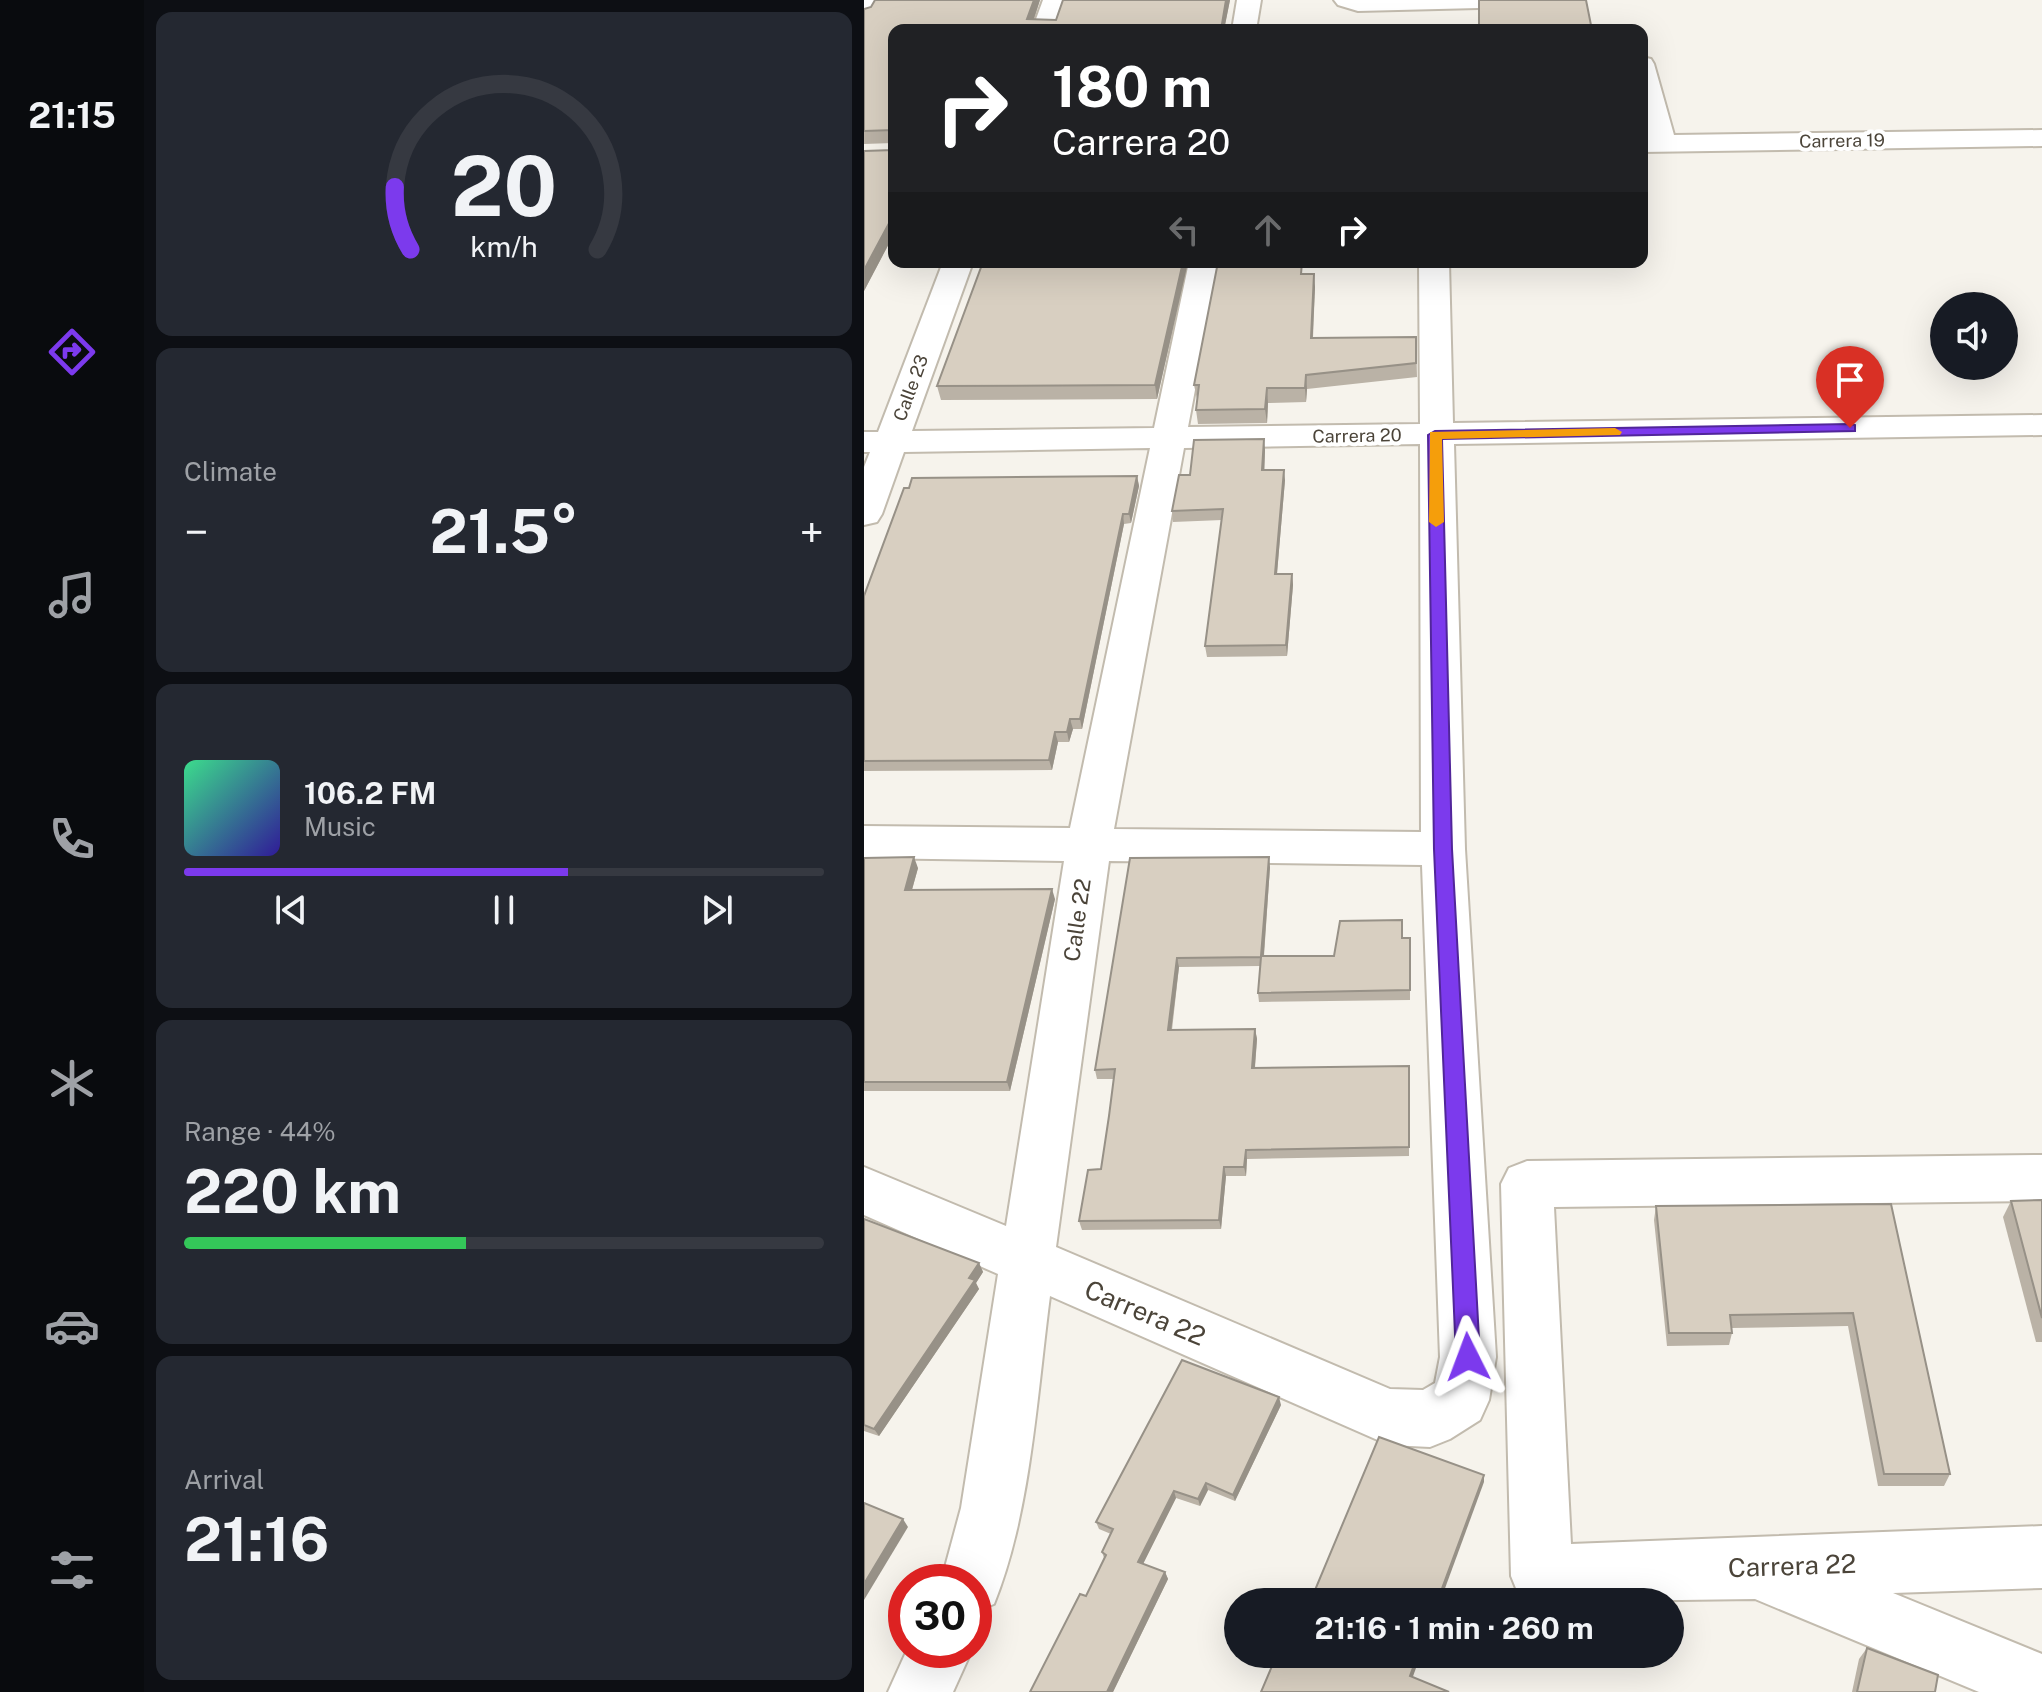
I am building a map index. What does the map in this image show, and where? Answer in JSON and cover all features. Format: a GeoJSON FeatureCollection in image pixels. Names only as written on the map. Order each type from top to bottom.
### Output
{"type":"FeatureCollection","features":[{"type":"Feature","properties":{"kind":"street"},"geometry":{"type":"LineString","coordinates":[[864,13],[872,0]]}},
{"type":"Feature","properties":{"kind":"street"},"geometry":{"type":"LineString","coordinates":[[1046,24],[1055,0]]}},
{"type":"Feature","properties":{"kind":"street"},"geometry":{"type":"LineString","coordinates":[[1245,24],[1249,0]]}},
{"type":"Feature","properties":{"kind":"street"},"geometry":{"type":"LineString","coordinates":[[1346,0],[1358,4],[1519,0]]}},
{"type":"Feature","properties":{"kind":"street"},"geometry":{"type":"LineString","coordinates":[[1648,110],[1653,144]]}},
{"type":"Feature","properties":{"kind":"street","name":"Carrera 19"},"geometry":{"type":"LineString","coordinates":[[1653,144],[2042,138]]}},
{"type":"Feature","properties":{"kind":"street","name":"Calle 23"},"geometry":{"type":"LineString","coordinates":[[864,514],[878,442],[955,268]]}},
{"type":"Feature","properties":{"kind":"street","name":"Calle 22"},"geometry":{"type":"LineString","coordinates":[[977,1564],[991,1508],[1089,844],[1203,268]]}},
{"type":"Feature","properties":{"kind":"street"},"geometry":{"type":"LineString","coordinates":[[864,842],[1443,849],[1434,268]]}},
{"type":"Feature","properties":{"kind":"street","name":"Carrera 20"},"geometry":{"type":"LineString","coordinates":[[878,442],[2042,425]]}},
{"type":"Feature","properties":{"kind":"street","name":"Carrera 22"},"geometry":{"type":"LineString","coordinates":[[864,1190],[1389,1417],[1430,1419],[1460,1400],[1468,1357],[1443,849]]}},
{"type":"Feature","properties":{"kind":"street","name":"Carrera 22"},"geometry":{"type":"LineString","coordinates":[[2042,1178],[1527,1184],[1542,1576],[2042,1557]]}},
{"type":"Feature","properties":{"kind":"street"},"geometry":{"type":"LineString","coordinates":[[1755,1568],[2042,1686]]}},
{"type":"Feature","properties":{"kind":"street"},"geometry":{"type":"LineString","coordinates":[[920,1692],[931,1668]]}},
{"type":"Feature","properties":{"kind":"building"},"geometry":{"type":"Polygon","coordinates":[[[875,0],[1034,0],[1027,19],[1056,20],[1063,0],[1226,0],[1222,24],[888,24],[888,130],[864,131],[864,9],[871,7],[875,0]]]}},
{"type":"Feature","properties":{"kind":"building"},"geometry":{"type":"Polygon","coordinates":[[[1479,0],[1586,0],[1591,24],[1479,24],[1479,0]]]}},
{"type":"Feature","properties":{"kind":"building"},"geometry":{"type":"Polygon","coordinates":[[[888,150],[888,225],[864,270],[864,151],[888,150]]]}},
{"type":"Feature","properties":{"kind":"building"},"geometry":{"type":"Polygon","coordinates":[[[981,268],[1182,268],[1155,385],[937,386],[981,268]]]}},
{"type":"Feature","properties":{"kind":"building"},"geometry":{"type":"Polygon","coordinates":[[[1217,268],[1302,268],[1301,274],[1314,274],[1311,338],[1416,337],[1416,363],[1306,375],[1305,388],[1267,388],[1265,409],[1196,410],[1199,385],[1194,385],[1217,268]]]}},
{"type":"Feature","properties":{"kind":"building"},"geometry":{"type":"Polygon","coordinates":[[[1264,439],[1262,470],[1284,470],[1275,574],[1292,574],[1286,645],[1205,646],[1223,509],[1172,511],[1179,475],[1190,475],[1194,440],[1264,439]]]}},
{"type":"Feature","properties":{"kind":"building"},"geometry":{"type":"Polygon","coordinates":[[[1137,476],[1129,514],[1123,514],[1080,719],[1070,719],[1067,732],[1055,732],[1049,760],[864,761],[864,596],[904,488],[909,488],[912,478],[1137,476]]]}},
{"type":"Feature","properties":{"kind":"building"},"geometry":{"type":"Polygon","coordinates":[[[914,857],[905,890],[1052,889],[1007,1082],[864,1082],[864,858],[914,857]]]}},
{"type":"Feature","properties":{"kind":"building"},"geometry":{"type":"Polygon","coordinates":[[[1269,857],[1261,956],[1334,956],[1340,921],[1402,920],[1402,938],[1410,938],[1410,990],[1258,993],[1261,957],[1177,958],[1168,1030],[1255,1029],[1252,1068],[1409,1066],[1409,1147],[1246,1150],[1244,1167],[1224,1167],[1219,1220],[1079,1221],[1088,1170],[1101,1169],[1109,1116],[1115,1069],[1095,1070],[1130,858],[1269,857]]]}},
{"type":"Feature","properties":{"kind":"building"},"geometry":{"type":"Polygon","coordinates":[[[2042,1200],[2042,1318],[2011,1201],[2042,1200]]]}},
{"type":"Feature","properties":{"kind":"building"},"geometry":{"type":"Polygon","coordinates":[[[1891,1204],[1950,1474],[1884,1474],[1853,1313],[1730,1315],[1732,1333],[1669,1333],[1656,1206],[1891,1204]]]}},
{"type":"Feature","properties":{"kind":"building"},"geometry":{"type":"Polygon","coordinates":[[[864,1219],[979,1263],[969,1278],[975,1280],[874,1429],[864,1425],[864,1219]]]}},
{"type":"Feature","properties":{"kind":"building"},"geometry":{"type":"Polygon","coordinates":[[[1182,1360],[1279,1397],[1233,1495],[1206,1483],[1198,1499],[1174,1491],[1138,1562],[1165,1572],[1107,1692],[1030,1692],[1080,1594],[1086,1596],[1106,1555],[1102,1552],[1113,1529],[1096,1522],[1182,1360]]]}},
{"type":"Feature","properties":{"kind":"building"},"geometry":{"type":"Polygon","coordinates":[[[1379,1437],[1484,1475],[1442,1588],[1316,1588],[1379,1437]]]}},
{"type":"Feature","properties":{"kind":"building"},"geometry":{"type":"Polygon","coordinates":[[[864,1503],[903,1519],[864,1584],[864,1503]]]}},
{"type":"Feature","properties":{"kind":"building"},"geometry":{"type":"Polygon","coordinates":[[[1867,1648],[1938,1675],[1935,1692],[1857,1692],[1867,1648]]]}},
{"type":"Feature","properties":{"kind":"building"},"geometry":{"type":"Polygon","coordinates":[[[1271,1668],[1413,1668],[1410,1676],[1449,1692],[1261,1692],[1271,1668]]]}},
{"type":"Feature","properties":{"kind":"slow traffic"},"geometry":{"type":"LineString","coordinates":[[1436,522],[1435,435],[1615,432]]}},
{"type":"Feature","properties":{"kind":"route"},"geometry":{"type":"LineString","coordinates":[[1468,1357],[1443,849],[1435,435],[1850,428]]}}]}
